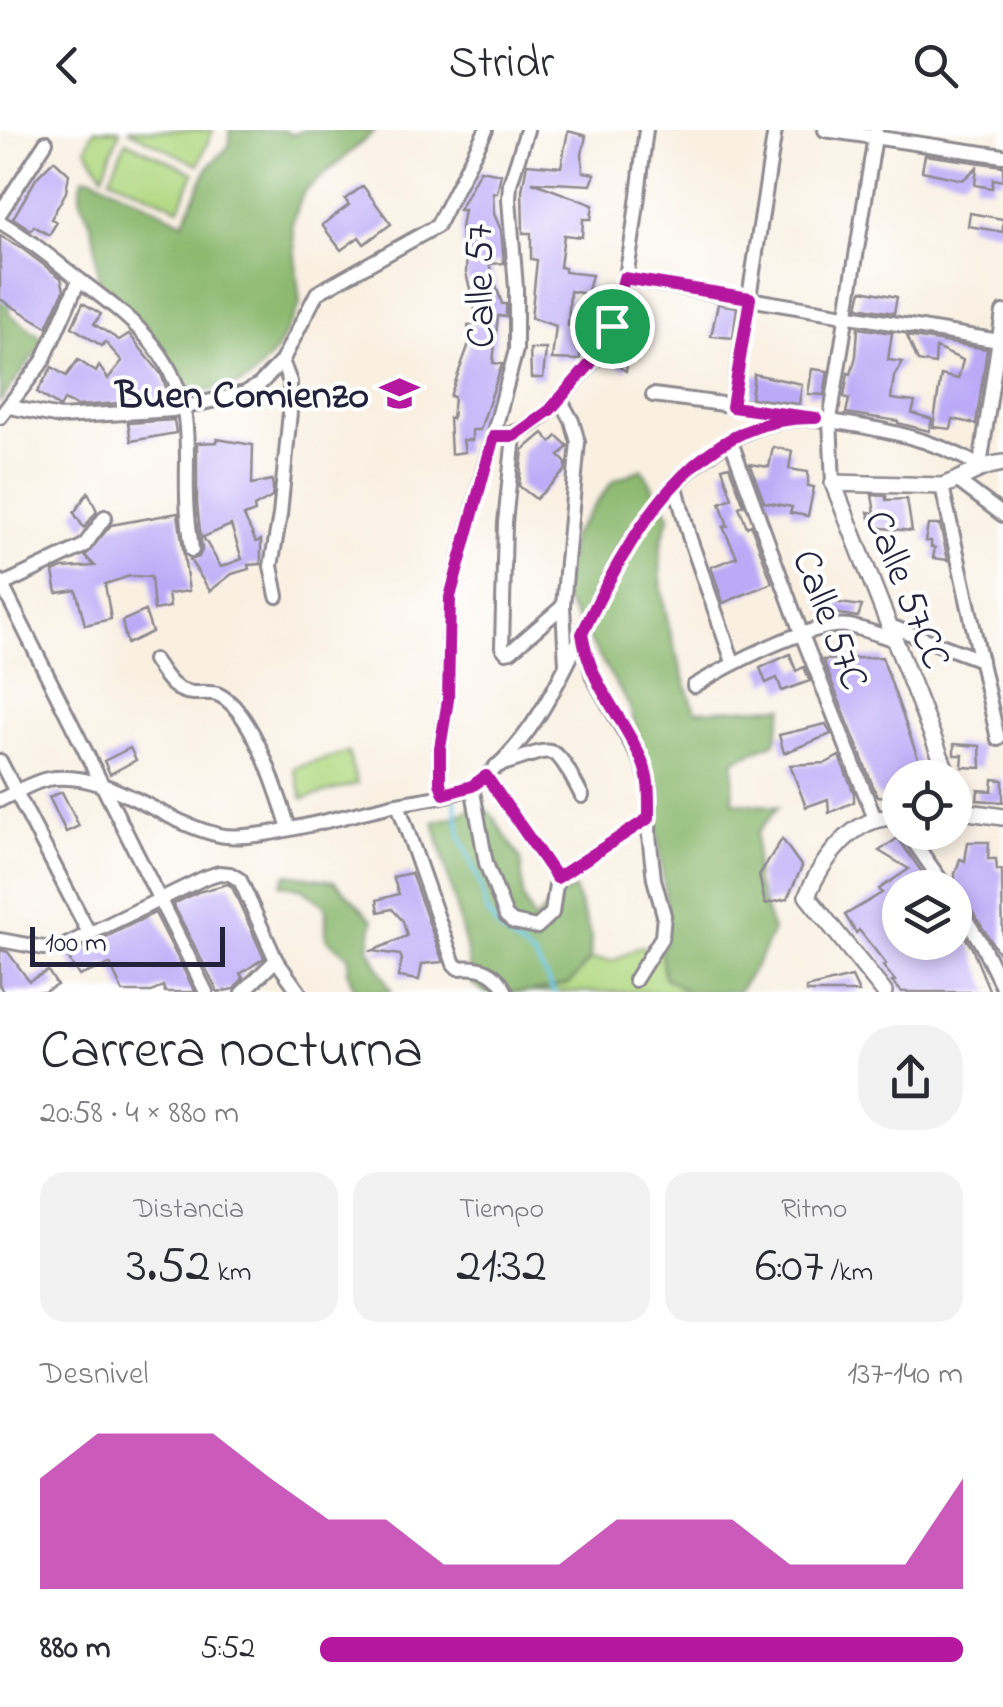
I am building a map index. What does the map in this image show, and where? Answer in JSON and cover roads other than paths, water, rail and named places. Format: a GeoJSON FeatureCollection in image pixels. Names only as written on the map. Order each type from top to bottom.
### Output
{"type":"FeatureCollection","features":[{"type":"Feature","properties":{"kind":"street"},"geometry":{"type":"LineString","coordinates":[[5,412],[60,417],[184,408],[259,386],[282,362],[317,293],[438,226],[486,130]]}},
{"type":"Feature","properties":{"kind":"street","name":"Calle 57"},"geometry":{"type":"LineString","coordinates":[[444,794],[440,783],[440,748],[448,700],[450,597],[516,350],[510,184],[527,130]]}},
{"type":"Feature","properties":{"kind":"street"},"geometry":{"type":"LineString","coordinates":[[494,436],[514,436],[560,399],[603,347],[624,278],[646,130]]}},
{"type":"Feature","properties":{"kind":"street"},"geometry":{"type":"LineString","coordinates":[[732,407],[774,130]]}},
{"type":"Feature","properties":{"kind":"street"},"geometry":{"type":"LineString","coordinates":[[825,130],[875,134],[1003,156]]}},
{"type":"Feature","properties":{"kind":"street"},"geometry":{"type":"LineString","coordinates":[[823,419],[846,314],[875,134]]}},
{"type":"Feature","properties":{"kind":"street"},"geometry":{"type":"LineString","coordinates":[[0,213],[46,142]]}},
{"type":"Feature","properties":{"kind":"street"},"geometry":{"type":"LineString","coordinates":[[0,222],[31,240],[145,331],[170,365],[184,408],[192,550]]}},
{"type":"Feature","properties":{"kind":"street"},"geometry":{"type":"LineString","coordinates":[[624,278],[999,340]]}},
{"type":"Feature","properties":{"kind":"street"},"geometry":{"type":"LineString","coordinates":[[5,412],[42,361],[79,280]]}},
{"type":"Feature","properties":{"kind":"street"},"geometry":{"type":"LineString","coordinates":[[980,466],[1003,312]]}},
{"type":"Feature","properties":{"kind":"street"},"geometry":{"type":"LineString","coordinates":[[276,596],[271,566],[290,412],[290,382],[282,362]]}},
{"type":"Feature","properties":{"kind":"street"},"geometry":{"type":"LineString","coordinates":[[653,395],[894,432],[943,446],[980,466]]}},
{"type":"Feature","properties":{"kind":"street"},"geometry":{"type":"LineString","coordinates":[[560,399],[578,442],[563,606],[566,667]]}},
{"type":"Feature","properties":{"kind":"street"},"geometry":{"type":"LineString","coordinates":[[0,800],[44,779],[66,777],[101,785],[194,829],[224,836],[263,834],[472,786],[540,714],[606,584],[648,514],[674,483],[730,440],[772,421],[823,419]]}},
{"type":"Feature","properties":{"kind":"street","name":"Calle 57CC"},"geometry":{"type":"LineString","coordinates":[[823,419],[833,483],[942,760]]}},
{"type":"Feature","properties":{"kind":"street"},"geometry":{"type":"LineString","coordinates":[[514,436],[505,523],[502,647],[506,652],[516,648],[563,606]]}},
{"type":"Feature","properties":{"kind":"street","name":"Calle 57C"},"geometry":{"type":"LineString","coordinates":[[730,440],[802,635],[882,801]]}},
{"type":"Feature","properties":{"kind":"street"},"geometry":{"type":"LineString","coordinates":[[833,483],[950,483],[980,466],[1003,464]]}},
{"type":"Feature","properties":{"kind":"street"},"geometry":{"type":"LineString","coordinates":[[674,483],[688,536],[733,662]]}},
{"type":"Feature","properties":{"kind":"street"},"geometry":{"type":"LineString","coordinates":[[950,483],[1003,515]]}},
{"type":"Feature","properties":{"kind":"street"},"geometry":{"type":"LineString","coordinates":[[950,483],[998,739]]}},
{"type":"Feature","properties":{"kind":"street"},"geometry":{"type":"LineString","coordinates":[[106,517],[84,546],[0,584],[206,992]]}},
{"type":"Feature","properties":{"kind":"street"},"geometry":{"type":"LineString","coordinates":[[694,686],[733,662],[802,635],[850,626],[893,633],[981,660]]}},
{"type":"Feature","properties":{"kind":"street"},"geometry":{"type":"LineString","coordinates":[[582,634],[593,677],[644,764],[650,789],[654,879],[664,916],[662,937],[635,980]]}},
{"type":"Feature","properties":{"kind":"street"},"geometry":{"type":"LineString","coordinates":[[154,660],[174,687],[183,692],[216,694],[232,706],[266,761],[289,828]]}},
{"type":"Feature","properties":{"kind":"street"},"geometry":{"type":"LineString","coordinates":[[489,771],[553,751],[560,755],[582,796]]}},
{"type":"Feature","properties":{"kind":"street"},"geometry":{"type":"LineString","coordinates":[[0,761],[90,934]]}},
{"type":"Feature","properties":{"kind":"street"},"geometry":{"type":"LineString","coordinates":[[472,786],[486,863],[506,916],[513,922],[538,928],[552,913],[557,878],[489,771]]}},
{"type":"Feature","properties":{"kind":"street"},"geometry":{"type":"LineString","coordinates":[[398,804],[454,964],[458,968],[473,966],[492,972],[506,992]]}},
{"type":"Feature","properties":{"kind":"street"},"geometry":{"type":"LineString","coordinates":[[972,814],[1003,817]]}},
{"type":"Feature","properties":{"kind":"street"},"geometry":{"type":"LineString","coordinates":[[557,878],[649,818]]}},
{"type":"Feature","properties":{"kind":"street"},"geometry":{"type":"LineString","coordinates":[[882,823],[850,834],[832,851],[818,870],[807,896],[884,992]]}},
{"type":"Feature","properties":{"kind":"street"},"geometry":{"type":"LineString","coordinates":[[0,940],[44,948],[62,947],[158,898],[219,873],[230,874],[240,880],[276,960],[299,992]]}},
{"type":"Feature","properties":{"kind":"street"},"geometry":{"type":"LineString","coordinates":[[972,929],[1003,988]]}},
{"type":"Feature","properties":{"kind":"street"},"geometry":{"type":"LineString","coordinates":[[243,992],[276,960]]}},
{"type":"Feature","properties":{"kind":"waterway"},"geometry":{"type":"LineString","coordinates":[[455,800],[460,835],[487,912],[499,930],[536,959],[554,992]]}},
{"type":"Feature","properties":{"kind":"place","name":"Buen Comienzo"},"geometry":{"type":"Point","coordinates":[399,393]}}]}
